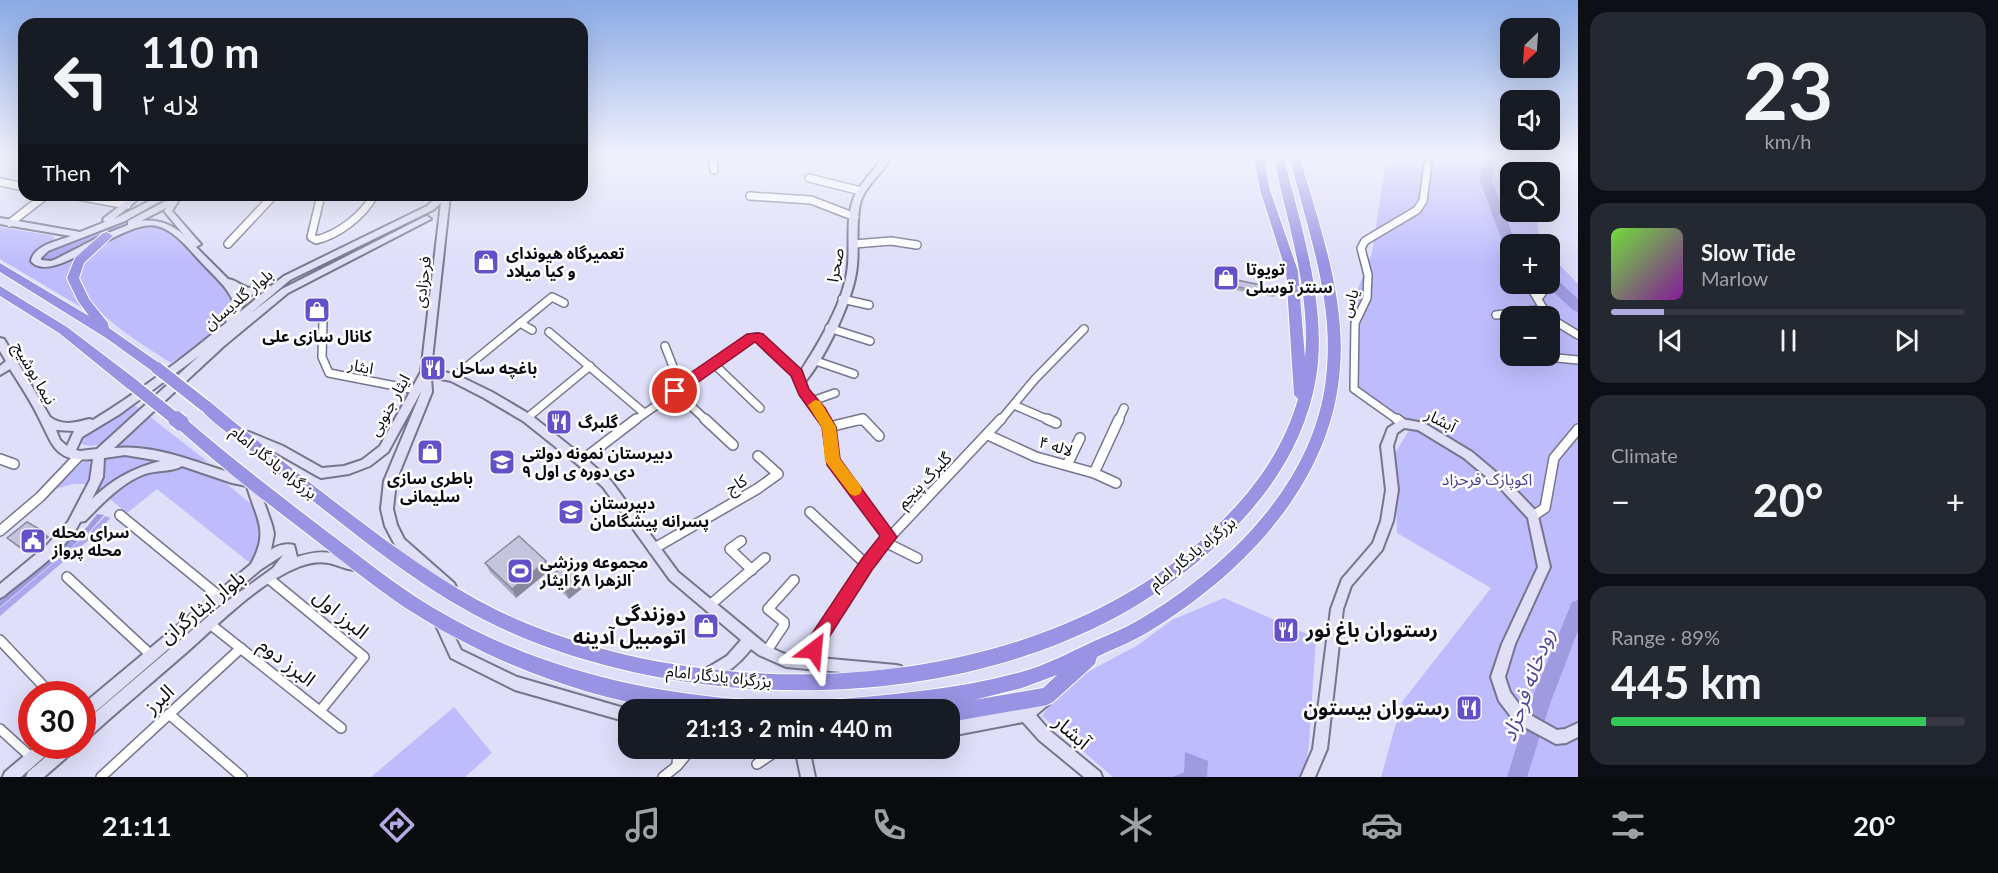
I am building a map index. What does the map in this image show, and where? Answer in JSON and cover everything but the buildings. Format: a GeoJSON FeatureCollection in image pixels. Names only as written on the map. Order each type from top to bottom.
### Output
{"type":"FeatureCollection","features":[{"type":"Feature","properties":{"kind":"highway"},"geometry":{"type":"LineString","coordinates":[[1265,190],[1292,271],[1302,406]]}},
{"type":"Feature","properties":{"kind":"highway","name":"بزرگراه یادگار امام"},"geometry":{"type":"LineString","coordinates":[[0,267],[111,335],[157,368],[385,550],[462,600],[548,640],[625,663],[704,678],[794,683],[858,680],[964,665],[1052,638],[1103,616],[1167,577],[1211,541],[1261,490],[1275,469],[1302,406],[1311,365],[1309,300],[1286,190]]}},
{"type":"Feature","properties":{"kind":"highway","name":"بزرگراه یادگار امام"},"geometry":{"type":"LineString","coordinates":[[922,699],[988,688],[1058,667],[1148,624],[1208,581],[1233,559],[1283,504],[1304,470],[1316,444],[1332,386],[1333,326],[1305,190]]}},
{"type":"Feature","properties":{"kind":"highway"},"geometry":{"type":"LineString","coordinates":[[107,236],[79,261],[74,278],[84,301],[111,335]]}},
{"type":"Feature","properties":{"kind":"highway","name":"بزرگراه یادگار امام"},"geometry":{"type":"LineString","coordinates":[[0,290],[63,330],[252,482],[366,569],[440,621],[512,657],[595,686],[656,699]]}},
{"type":"Feature","properties":{"kind":"highway"},"geometry":{"type":"LineString","coordinates":[[960,711],[1047,696],[1102,646]]}},
{"type":"Feature","properties":{"kind":"street","name":"یاس"},"geometry":{"type":"LineString","coordinates":[[1402,423],[1354,389],[1355,323],[1367,298],[1368,275],[1360,248],[1365,241],[1418,210],[1423,201],[1424,190]]}},
{"type":"Feature","properties":{"kind":"street","name":"صحرا"},"geometry":{"type":"LineString","coordinates":[[800,380],[816,361],[851,278],[854,244],[851,223],[855,217],[861,191]]}},
{"type":"Feature","properties":{"kind":"street"},"geometry":{"type":"LineString","coordinates":[[750,196],[811,201],[855,217]]}},
{"type":"Feature","properties":{"kind":"street"},"geometry":{"type":"LineString","coordinates":[[10,223],[38,201]]}},
{"type":"Feature","properties":{"kind":"street"},"geometry":{"type":"LineString","coordinates":[[105,201],[127,205]]}},
{"type":"Feature","properties":{"kind":"street"},"geometry":{"type":"LineString","coordinates":[[0,221],[72,234],[86,233],[132,201]]}},
{"type":"Feature","properties":{"kind":"street"},"geometry":{"type":"LineString","coordinates":[[45,249],[163,201]]}},
{"type":"Feature","properties":{"kind":"street"},"geometry":{"type":"LineString","coordinates":[[46,230],[59,238],[36,257],[36,261],[45,265],[52,264],[107,236],[167,201]]}},
{"type":"Feature","properties":{"kind":"street"},"geometry":{"type":"LineString","coordinates":[[173,201],[169,208],[171,217],[229,281],[239,288],[258,292],[287,278]]}},
{"type":"Feature","properties":{"kind":"street"},"geometry":{"type":"LineString","coordinates":[[228,244],[270,201]]}},
{"type":"Feature","properties":{"kind":"street"},"geometry":{"type":"LineString","coordinates":[[320,201],[311,237],[320,241],[367,207],[372,201]]}},
{"type":"Feature","properties":{"kind":"street","name":"بلوار گلدیسان"},"geometry":{"type":"LineString","coordinates":[[100,454],[220,343],[285,291],[423,216],[438,201]]}},
{"type":"Feature","properties":{"kind":"street","name":"فرحزادی"},"geometry":{"type":"LineString","coordinates":[[426,372],[445,201]]}},
{"type":"Feature","properties":{"kind":"street"},"geometry":{"type":"LineString","coordinates":[[127,205],[125,212],[141,209]]}},
{"type":"Feature","properties":{"kind":"street"},"geometry":{"type":"LineString","coordinates":[[423,216],[444,224]]}},
{"type":"Feature","properties":{"kind":"street","name":"بلوار گلدیسان"},"geometry":{"type":"LineString","coordinates":[[74,454],[72,443],[78,434],[178,366],[287,278],[423,216]]}},
{"type":"Feature","properties":{"kind":"street"},"geometry":{"type":"LineString","coordinates":[[107,236],[144,224],[167,227],[238,298],[237,312],[226,329]]}},
{"type":"Feature","properties":{"kind":"street"},"geometry":{"type":"LineString","coordinates":[[854,244],[891,242],[918,245]]}},
{"type":"Feature","properties":{"kind":"street"},"geometry":{"type":"LineString","coordinates":[[453,378],[552,297],[564,303]]}},
{"type":"Feature","properties":{"kind":"street"},"geometry":{"type":"LineString","coordinates":[[842,299],[869,305]]}},
{"type":"Feature","properties":{"kind":"street","name":"ایثار"},"geometry":{"type":"LineString","coordinates":[[314,314],[322,321],[322,357],[329,373],[416,390]]}},
{"type":"Feature","properties":{"kind":"street"},"geometry":{"type":"LineString","coordinates":[[520,323],[532,330]]}},
{"type":"Feature","properties":{"kind":"street"},"geometry":{"type":"LineString","coordinates":[[1560,323],[1578,335]]}},
{"type":"Feature","properties":{"kind":"street"},"geometry":{"type":"LineString","coordinates":[[829,328],[870,341]]}},
{"type":"Feature","properties":{"kind":"street","name":"گلبرگ پنجم"},"geometry":{"type":"LineString","coordinates":[[825,664],[813,646],[887,539],[988,435],[1035,379],[1084,329]]}},
{"type":"Feature","properties":{"kind":"street"},"geometry":{"type":"LineString","coordinates":[[549,332],[644,413]]}},
{"type":"Feature","properties":{"kind":"street"},"geometry":{"type":"LineString","coordinates":[[581,461],[644,413],[756,337],[788,363],[800,380],[803,391],[829,427],[833,461],[887,539],[918,558]]}},
{"type":"Feature","properties":{"kind":"street","name":"نیما یوشیج"},"geometry":{"type":"LineString","coordinates":[[0,342],[45,418],[56,443],[74,454]]}},
{"type":"Feature","properties":{"kind":"street"},"geometry":{"type":"LineString","coordinates":[[665,346],[678,389],[733,445]]}},
{"type":"Feature","properties":{"kind":"street"},"geometry":{"type":"LineString","coordinates":[[1560,358],[1578,360]]}},
{"type":"Feature","properties":{"kind":"street"},"geometry":{"type":"LineString","coordinates":[[0,364],[11,359]]}},
{"type":"Feature","properties":{"kind":"street"},"geometry":{"type":"LineString","coordinates":[[0,371],[11,359]]}},
{"type":"Feature","properties":{"kind":"street"},"geometry":{"type":"LineString","coordinates":[[816,361],[854,374]]}},
{"type":"Feature","properties":{"kind":"street"},"geometry":{"type":"LineString","coordinates":[[714,364],[760,408]]}},
{"type":"Feature","properties":{"kind":"street"},"geometry":{"type":"LineString","coordinates":[[527,418],[590,366]]}},
{"type":"Feature","properties":{"kind":"street"},"geometry":{"type":"LineString","coordinates":[[426,372],[453,378],[527,418],[581,461],[607,484],[674,576],[749,641],[766,652],[786,662],[910,673]]}},
{"type":"Feature","properties":{"kind":"street","name":"ایثار جنوبی"},"geometry":{"type":"LineString","coordinates":[[235,431],[279,449],[321,473],[345,471],[366,463],[384,449],[426,372]]}},
{"type":"Feature","properties":{"kind":"street","name":"ایثار جنوبی"},"geometry":{"type":"LineString","coordinates":[[426,372],[427,392],[390,480],[389,519],[400,543],[437,574],[462,600]]}},
{"type":"Feature","properties":{"kind":"street"},"geometry":{"type":"LineString","coordinates":[[812,401],[835,393]]}},
{"type":"Feature","properties":{"kind":"street"},"geometry":{"type":"LineString","coordinates":[[1014,405],[1056,423]]}},
{"type":"Feature","properties":{"kind":"street"},"geometry":{"type":"LineString","coordinates":[[1094,473],[1124,408]]}},
{"type":"Feature","properties":{"kind":"street"},"geometry":{"type":"LineString","coordinates":[[45,418],[56,426],[68,428],[102,419]]}},
{"type":"Feature","properties":{"kind":"street"},"geometry":{"type":"LineString","coordinates":[[829,427],[863,419],[879,436]]}},
{"type":"Feature","properties":{"kind":"street","name":"آبشار"},"geometry":{"type":"LineString","coordinates":[[1308,777],[1320,749],[1337,609],[1346,583],[1378,546],[1387,521],[1392,490],[1387,446],[1392,431],[1402,423],[1420,426],[1468,455],[1506,487],[1533,516]]}},
{"type":"Feature","properties":{"kind":"street"},"geometry":{"type":"LineString","coordinates":[[1578,429],[1554,458],[1545,508],[1533,516],[1544,567],[1509,644],[1498,677],[1504,696],[1520,717],[1556,737],[1566,736],[1578,730]]}},
{"type":"Feature","properties":{"kind":"street","name":"لاله ۴"},"geometry":{"type":"LineString","coordinates":[[988,435],[1036,457],[1094,473],[1116,483]]}},
{"type":"Feature","properties":{"kind":"street"},"geometry":{"type":"LineString","coordinates":[[1066,465],[1080,438]]}},
{"type":"Feature","properties":{"kind":"street"},"geometry":{"type":"LineString","coordinates":[[0,531],[39,497],[74,454],[135,452],[252,482]]}},
{"type":"Feature","properties":{"kind":"street"},"geometry":{"type":"LineString","coordinates":[[72,526],[96,480],[97,459],[100,454]]}},
{"type":"Feature","properties":{"kind":"street","name":"کاج"},"geometry":{"type":"LineString","coordinates":[[653,549],[757,489],[778,474],[758,456]]}},
{"type":"Feature","properties":{"kind":"street"},"geometry":{"type":"LineString","coordinates":[[0,459],[14,464]]}},
{"type":"Feature","properties":{"kind":"street"},"geometry":{"type":"LineString","coordinates":[[0,592],[50,550],[111,487],[151,467],[188,464]]}},
{"type":"Feature","properties":{"kind":"street","name":"بلوار ایثارگران"},"geometry":{"type":"LineString","coordinates":[[96,702],[255,568],[265,551],[268,528],[252,482]]}},
{"type":"Feature","properties":{"kind":"street"},"geometry":{"type":"LineString","coordinates":[[810,512],[867,565]]}},
{"type":"Feature","properties":{"kind":"street"},"geometry":{"type":"LineString","coordinates":[[120,515],[220,597]]}},
{"type":"Feature","properties":{"kind":"street"},"geometry":{"type":"LineString","coordinates":[[741,541],[730,549],[752,570]]}},
{"type":"Feature","properties":{"kind":"street"},"geometry":{"type":"LineString","coordinates":[[255,568],[278,551],[290,549],[291,556],[268,578]]}},
{"type":"Feature","properties":{"kind":"street","name":"بلوار ایثارگران"},"geometry":{"type":"LineString","coordinates":[[96,722],[210,624],[268,578],[296,563],[316,557],[336,559],[366,569]]}},
{"type":"Feature","properties":{"kind":"street"},"geometry":{"type":"LineString","coordinates":[[710,605],[765,558]]}},
{"type":"Feature","properties":{"kind":"street"},"geometry":{"type":"LineString","coordinates":[[67,577],[151,655]]}},
{"type":"Feature","properties":{"kind":"street","name":"البرز اول"},"geometry":{"type":"LineString","coordinates":[[268,578],[364,657],[320,711]]}},
{"type":"Feature","properties":{"kind":"street"},"geometry":{"type":"LineString","coordinates":[[766,652],[784,625],[784,622],[768,609],[794,580]]}},
{"type":"Feature","properties":{"kind":"street"},"geometry":{"type":"LineString","coordinates":[[440,621],[456,654],[515,683],[618,712]]}},
{"type":"Feature","properties":{"kind":"street","name":"البرز دوم"},"geometry":{"type":"LineString","coordinates":[[210,624],[342,728]]}},
{"type":"Feature","properties":{"kind":"street"},"geometry":{"type":"LineString","coordinates":[[0,640],[39,681]]}},
{"type":"Feature","properties":{"kind":"street"},"geometry":{"type":"LineString","coordinates":[[704,678],[726,667],[749,641]]}},
{"type":"Feature","properties":{"kind":"street","name":"البرز"},"geometry":{"type":"LineString","coordinates":[[101,777],[241,648]]}},
{"type":"Feature","properties":{"kind":"street"},"geometry":{"type":"LineString","coordinates":[[960,727],[1026,715],[1047,696]]}},
{"type":"Feature","properties":{"kind":"street"},"geometry":{"type":"LineString","coordinates":[[169,714],[242,777]]}},
{"type":"Feature","properties":{"kind":"street","name":"آبشار"},"geometry":{"type":"LineString","coordinates":[[1026,715],[1044,735],[1095,777]]}},
{"type":"Feature","properties":{"kind":"street"},"geometry":{"type":"LineString","coordinates":[[0,729],[18,745]]}},
{"type":"Feature","properties":{"kind":"street"},"geometry":{"type":"LineString","coordinates":[[10,777],[31,759]]}},
{"type":"Feature","properties":{"kind":"street"},"geometry":{"type":"LineString","coordinates":[[33,777],[54,759]]}},
{"type":"Feature","properties":{"kind":"street"},"geometry":{"type":"LineString","coordinates":[[677,759],[677,766]]}},
{"type":"Feature","properties":{"kind":"street"},"geometry":{"type":"LineString","coordinates":[[663,777],[683,759]]}},
{"type":"Feature","properties":{"kind":"street"},"geometry":{"type":"LineString","coordinates":[[757,764],[764,759]]}},
{"type":"Feature","properties":{"kind":"street"},"geometry":{"type":"LineString","coordinates":[[804,759],[808,777]]}},
{"type":"Feature","properties":{"kind":"green space","name":"اکوپارک فرحزاد"},"geometry":{"type":"Polygon","coordinates":[[[1381,190],[1500,190],[1500,222],[1537,222],[1539,234],[1500,234],[1500,294],[1560,294],[1560,265],[1578,284],[1578,777],[1381,777],[1402,702],[1491,588],[1397,533],[1394,455],[1410,429],[1349,392],[1354,359],[1350,309],[1372,253],[1381,190]]]}},
{"type":"Feature","properties":{"kind":"green space"},"geometry":{"type":"Polygon","coordinates":[[[143,226],[157,227],[188,250],[225,287],[235,305],[227,322],[171,363],[104,316],[90,300],[81,284],[80,268],[90,253],[115,236],[143,226]]]}},
{"type":"Feature","properties":{"kind":"green space"},"geometry":{"type":"Polygon","coordinates":[[[0,227],[54,236],[53,242],[37,251],[32,261],[37,266],[53,266],[79,253],[69,281],[81,307],[0,259],[0,227]]]}},
{"type":"Feature","properties":{"kind":"green space"},"geometry":{"type":"Polygon","coordinates":[[[133,404],[141,410],[114,436],[99,444],[90,446],[82,444],[80,439],[83,435],[133,404]]]}},
{"type":"Feature","properties":{"kind":"green space"},"geometry":{"type":"Polygon","coordinates":[[[149,416],[208,462],[115,447],[149,416]]]}},
{"type":"Feature","properties":{"kind":"green space"},"geometry":{"type":"Polygon","coordinates":[[[133,455],[178,463],[156,464],[84,511],[102,479],[102,465],[99,459],[133,455]]]}},
{"type":"Feature","properties":{"kind":"green space"},"geometry":{"type":"Polygon","coordinates":[[[83,462],[89,462],[93,470],[91,484],[73,484],[52,490],[83,462]]]}},
{"type":"Feature","properties":{"kind":"green space"},"geometry":{"type":"Polygon","coordinates":[[[177,466],[192,467],[216,475],[256,508],[263,524],[257,557],[250,563],[157,489],[127,513],[106,496],[138,474],[177,466]]]}},
{"type":"Feature","properties":{"kind":"green space"},"geometry":{"type":"Polygon","coordinates":[[[1224,598],[1316,638],[1309,744],[1304,777],[1113,777],[1042,716],[1060,690],[1082,675],[1138,645],[1172,620],[1224,598]]]}},
{"type":"Feature","properties":{"kind":"green space"},"geometry":{"type":"Polygon","coordinates":[[[454,707],[492,753],[465,777],[371,777],[454,707]]]}},
{"type":"Feature","properties":{"kind":"shaded area"},"geometry":{"type":"Polygon","coordinates":[[[162,201],[168,201],[64,257],[52,261],[43,260],[42,257],[49,249],[129,218],[162,201]]]}},
{"type":"Feature","properties":{"kind":"shaded area"},"geometry":{"type":"Polygon","coordinates":[[[97,514],[104,515],[88,533],[0,607],[0,599],[87,527],[97,514]]]}},
{"type":"Feature","properties":{"kind":"shaded area"},"geometry":{"type":"Polygon","coordinates":[[[105,516],[110,518],[99,531],[0,616],[0,608],[89,533],[105,516]]]}},
{"type":"Feature","properties":{"kind":"shaded area"},"geometry":{"type":"Polygon","coordinates":[[[1185,752],[1208,761],[1207,777],[1173,777],[1184,772],[1185,752]]]}},
{"type":"Feature","properties":{"kind":"waterway","name":"رودخانه فرحزاد"},"geometry":{"type":"LineString","coordinates":[[1489,190],[1506,234]]}},
{"type":"Feature","properties":{"kind":"waterway","name":"رودخانه فرحزاد"},"geometry":{"type":"LineString","coordinates":[[1560,290],[1578,307]]}},
{"type":"Feature","properties":{"kind":"waterway","name":"رودخانه فرحزاد"},"geometry":{"type":"LineString","coordinates":[[1517,777],[1541,701],[1578,608]]}},
{"type":"Feature","properties":{"kind":"slow traffic"},"geometry":{"type":"LineString","coordinates":[[815,405],[829,427],[833,461],[855,490]]}},
{"type":"Feature","properties":{"kind":"place","name":"تعمیرگاه هیوندای و کیا میلاد"},"geometry":{"type":"Point","coordinates":[486,262]}},
{"type":"Feature","properties":{"kind":"place","name":"تویوتا سنتر توسلی"},"geometry":{"type":"Point","coordinates":[1226,278]}},
{"type":"Feature","properties":{"kind":"place","name":"کانال سازی علی"},"geometry":{"type":"Point","coordinates":[317,310]}},
{"type":"Feature","properties":{"kind":"place","name":"باغچه ساحل"},"geometry":{"type":"Point","coordinates":[433,368]}},
{"type":"Feature","properties":{"kind":"place","name":"گلبرگ"},"geometry":{"type":"Point","coordinates":[559,422]}},
{"type":"Feature","properties":{"kind":"place","name":"باطری سازی سلیمانی"},"geometry":{"type":"Point","coordinates":[430,452]}},
{"type":"Feature","properties":{"kind":"place","name":"دبیرستان نمونه دولتی ۹ دی دوره ی اول"},"geometry":{"type":"Point","coordinates":[502,462]}},
{"type":"Feature","properties":{"kind":"place","name":"دبیرستان پسرانه پیشگامان"},"geometry":{"type":"Point","coordinates":[571,512]}},
{"type":"Feature","properties":{"kind":"place","name":"سرای محله محله پرواز"},"geometry":{"type":"Point","coordinates":[33,541]}},
{"type":"Feature","properties":{"kind":"place","name":"مجموعه ورزشی الزهرا ۶۸ ایثار"},"geometry":{"type":"Point","coordinates":[520,571]}},
{"type":"Feature","properties":{"kind":"place","name":"دوزندگی اتومبیل آدینه"},"geometry":{"type":"Point","coordinates":[706,626]}},
{"type":"Feature","properties":{"kind":"place","name":"رستوران باغ نور"},"geometry":{"type":"Point","coordinates":[1286,630]}},
{"type":"Feature","properties":{"kind":"place","name":"رستوران بیستون"},"geometry":{"type":"Point","coordinates":[1469,708]}},
{"type":"Feature","properties":{"kind":"route"},"geometry":{"type":"LineString","coordinates":[[675,391],[752,338],[759,338],[797,374],[803,391],[829,427],[835,465],[890,537],[867,565],[813,646],[814,650]]}}]}
